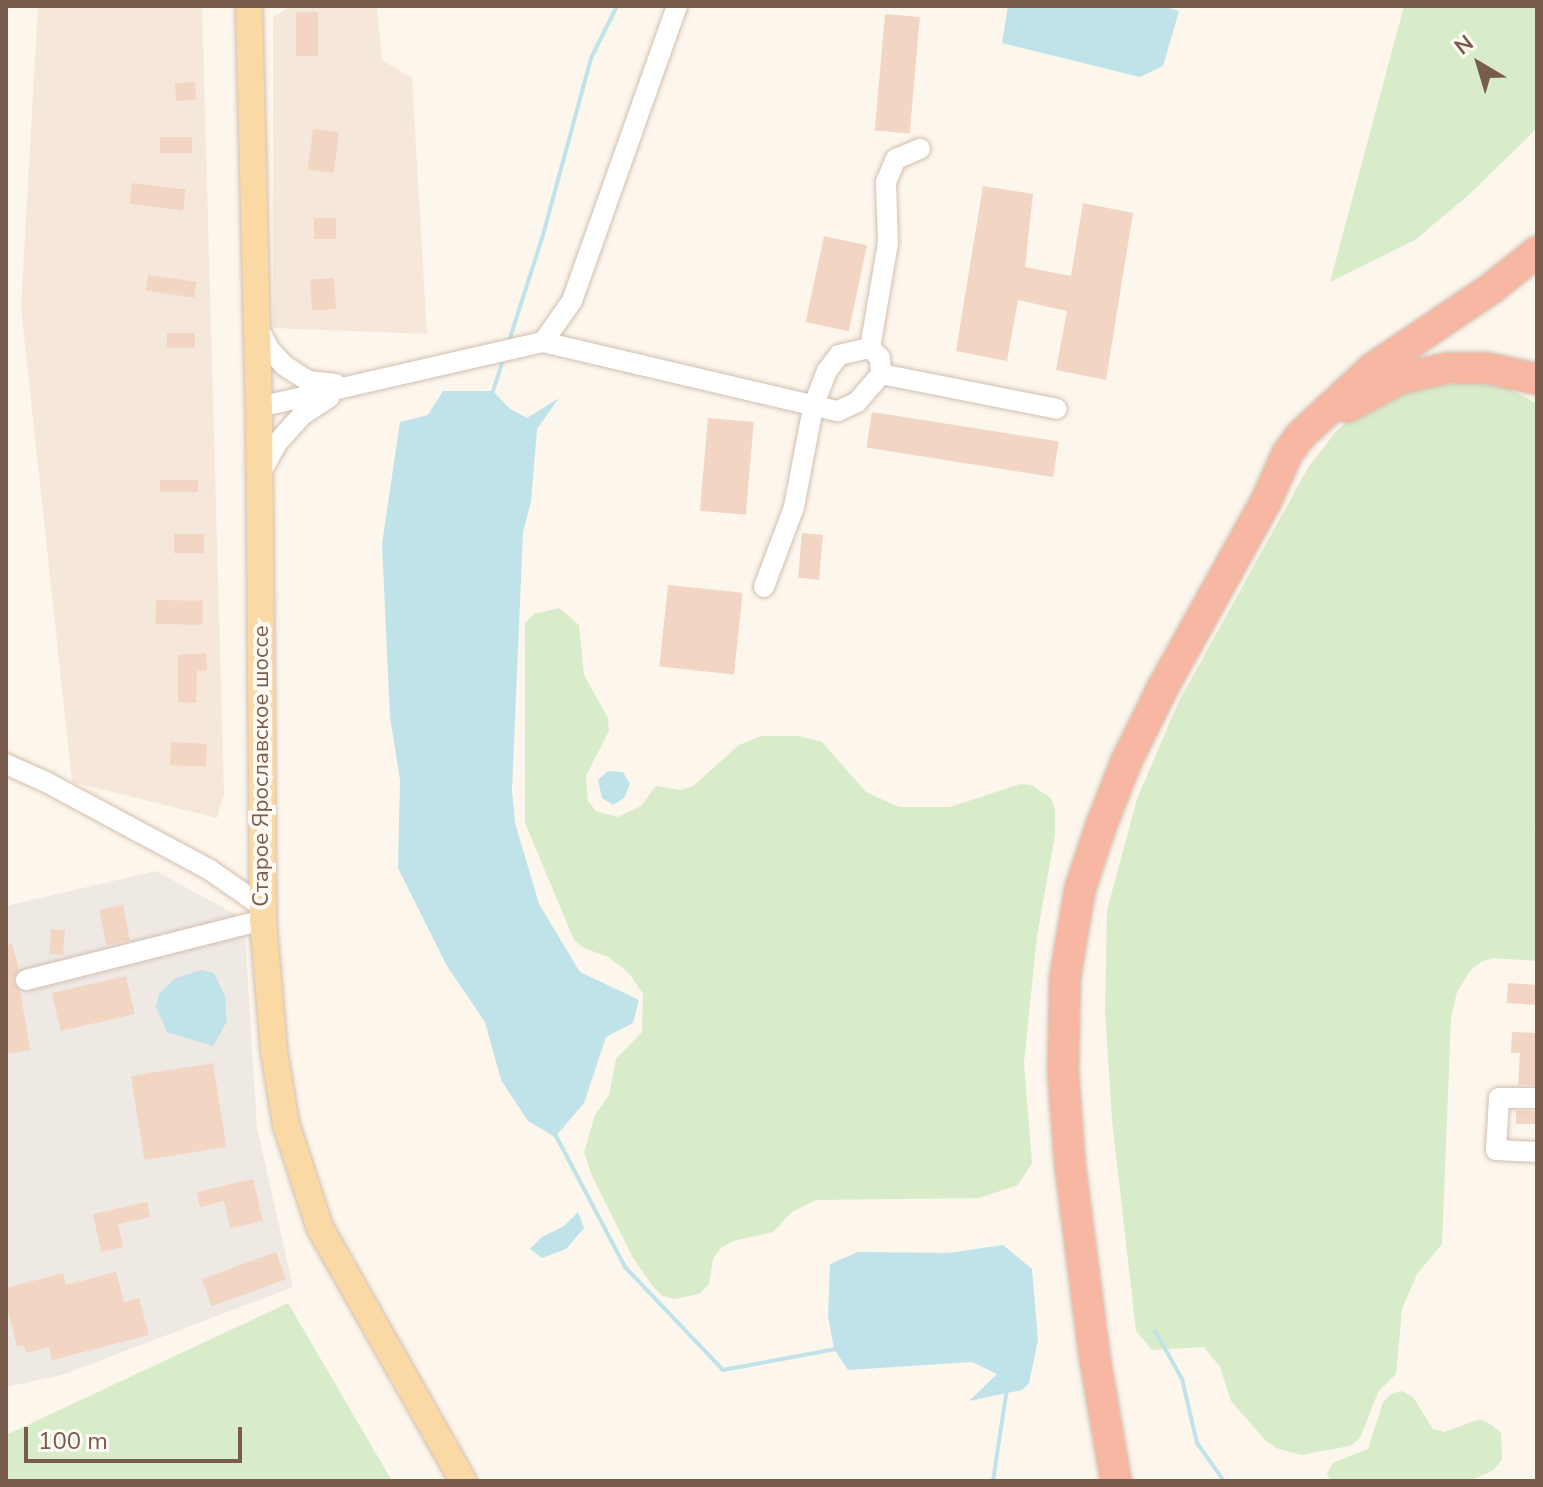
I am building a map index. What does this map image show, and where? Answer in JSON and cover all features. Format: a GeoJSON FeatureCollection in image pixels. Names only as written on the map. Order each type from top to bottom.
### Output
{"type":"FeatureCollection","features":[{"type":"Feature","properties":{"kind":"highway"},"geometry":{"type":"LineString","coordinates":[[1116,1481],[1102,1412],[1065,1116],[1063,1020],[1080,889],[1126,762],[1267,499],[1287,454],[1338,398],[1372,369],[1492,288],[1537,252]]}},
{"type":"Feature","properties":{"kind":"highway"},"geometry":{"type":"LineString","coordinates":[[1267,499],[1341,411],[1402,378],[1447,368],[1486,368],[1537,379]]}},
{"type":"Feature","properties":{"kind":"highway"},"geometry":{"type":"LineString","coordinates":[[1102,1412],[1102,1481]]}},
{"type":"Feature","properties":{"kind":"main road","name":"Старое Ярославское шоссе"},"geometry":{"type":"LineString","coordinates":[[249,6],[259,407],[263,914],[280,1088],[292,1148],[307,1194],[340,1268],[463,1481]]}},
{"type":"Feature","properties":{"kind":"lane"},"geometry":{"type":"LineString","coordinates":[[543,342],[572,301],[677,6]]}},
{"type":"Feature","properties":{"kind":"lane"},"geometry":{"type":"LineString","coordinates":[[870,348],[888,243],[886,182],[896,159],[920,149]]}},
{"type":"Feature","properties":{"kind":"lane"},"geometry":{"type":"LineString","coordinates":[[257,325],[270,350],[308,381],[356,385]]}},
{"type":"Feature","properties":{"kind":"lane"},"geometry":{"type":"LineString","coordinates":[[259,407],[543,342],[838,411],[857,402],[881,374],[880,358],[870,348]]}},
{"type":"Feature","properties":{"kind":"lane"},"geometry":{"type":"LineString","coordinates":[[764,587],[794,507],[813,407],[827,371],[839,355],[870,348]]}},
{"type":"Feature","properties":{"kind":"lane"},"geometry":{"type":"LineString","coordinates":[[881,374],[1057,409]]}},
{"type":"Feature","properties":{"kind":"lane"},"geometry":{"type":"LineString","coordinates":[[260,474],[277,443],[302,415],[356,385]]}},
{"type":"Feature","properties":{"kind":"lane"},"geometry":{"type":"LineString","coordinates":[[6,764],[46,782],[210,870],[263,914]]}},
{"type":"Feature","properties":{"kind":"lane"},"geometry":{"type":"LineString","coordinates":[[26,980],[263,914]]}},
{"type":"Feature","properties":{"kind":"lane"},"geometry":{"type":"LineString","coordinates":[[1537,1098],[1499,1098],[1496,1150],[1537,1152]]}},
{"type":"Feature","properties":{"kind":"shaded area"},"geometry":{"type":"Polygon","coordinates":[[[38,6],[202,6],[224,794],[217,818],[72,782],[21,307],[38,6]]]}},
{"type":"Feature","properties":{"kind":"shaded area"},"geometry":{"type":"Polygon","coordinates":[[[377,6],[382,60],[412,78],[427,334],[273,328],[273,17],[288,8],[377,6]]]}},
{"type":"Feature","properties":{"kind":"shaded area"},"geometry":{"type":"Polygon","coordinates":[[[156,871],[244,919],[257,1128],[293,1287],[62,1375],[6,1387],[6,906],[156,871]]]}},
{"type":"Feature","properties":{"kind":"green space"},"geometry":{"type":"Polygon","coordinates":[[[1404,6],[1537,6],[1537,128],[1472,192],[1415,240],[1330,282],[1404,6]]]}},
{"type":"Feature","properties":{"kind":"green space"},"geometry":{"type":"Polygon","coordinates":[[[1473,382],[1508,388],[1537,404],[1537,816],[1534,830],[1537,834],[1537,961],[1493,958],[1481,962],[1470,971],[1457,992],[1451,1018],[1442,1244],[1417,1274],[1402,1309],[1396,1374],[1378,1392],[1360,1438],[1350,1446],[1301,1455],[1276,1448],[1265,1440],[1231,1401],[1220,1367],[1204,1347],[1152,1350],[1136,1331],[1112,1120],[1105,1011],[1107,910],[1137,799],[1178,703],[1309,466],[1338,429],[1379,400],[1416,387],[1473,382]]]}},
{"type":"Feature","properties":{"kind":"green space"},"geometry":{"type":"Polygon","coordinates":[[[559,608],[579,625],[584,675],[608,718],[609,731],[586,776],[588,801],[596,811],[618,817],[641,806],[656,786],[681,790],[693,786],[739,745],[761,736],[799,736],[822,742],[866,792],[899,807],[950,807],[1020,784],[1031,785],[1051,798],[1055,810],[1055,835],[1037,936],[1024,1063],[1032,1163],[1018,1185],[979,1198],[816,1200],[792,1212],[773,1232],[733,1241],[721,1248],[713,1259],[709,1284],[699,1294],[674,1299],[661,1295],[652,1285],[633,1258],[592,1176],[584,1152],[595,1115],[609,1095],[616,1059],[642,1032],[643,994],[628,972],[608,957],[584,948],[574,940],[525,823],[525,623],[534,614],[559,608]]]}},
{"type":"Feature","properties":{"kind":"green space"},"geometry":{"type":"Polygon","coordinates":[[[288,1303],[392,1481],[6,1481],[6,1435],[288,1303]]]}},
{"type":"Feature","properties":{"kind":"green space"},"geometry":{"type":"Polygon","coordinates":[[[1402,1391],[1413,1397],[1433,1429],[1444,1432],[1480,1419],[1492,1425],[1501,1433],[1502,1459],[1494,1470],[1469,1481],[1330,1481],[1327,1473],[1333,1463],[1368,1449],[1383,1402],[1391,1394],[1402,1391]]]}},
{"type":"Feature","properties":{"kind":"water"},"geometry":{"type":"Polygon","coordinates":[[[1008,6],[1162,6],[1179,11],[1163,66],[1140,77],[1002,43],[1008,6]]]}},
{"type":"Feature","properties":{"kind":"water"},"geometry":{"type":"Polygon","coordinates":[[[443,391],[493,391],[510,409],[527,418],[559,398],[537,429],[531,502],[523,532],[512,790],[515,823],[539,904],[580,972],[639,1000],[633,1023],[606,1037],[584,1103],[555,1137],[528,1121],[501,1080],[485,1022],[447,966],[398,868],[400,780],[390,717],[382,544],[400,422],[428,415],[443,391]]]}},
{"type":"Feature","properties":{"kind":"water"},"geometry":{"type":"Polygon","coordinates":[[[608,771],[623,772],[630,784],[624,798],[613,805],[602,798],[598,780],[608,771]]]}},
{"type":"Feature","properties":{"kind":"water"},"geometry":{"type":"Polygon","coordinates":[[[201,970],[214,973],[225,996],[227,1021],[213,1046],[167,1032],[156,1007],[159,994],[176,978],[201,970]]]}},
{"type":"Feature","properties":{"kind":"water"},"geometry":{"type":"Polygon","coordinates":[[[578,1212],[584,1228],[566,1249],[542,1258],[530,1249],[542,1237],[564,1226],[578,1212]]]}},
{"type":"Feature","properties":{"kind":"water"},"geometry":{"type":"Polygon","coordinates":[[[1003,1245],[1032,1269],[1038,1340],[1029,1383],[1022,1390],[969,1401],[997,1374],[972,1362],[848,1370],[834,1349],[828,1316],[830,1264],[858,1252],[948,1253],[1003,1245]]]}},
{"type":"Feature","properties":{"kind":"building"},"geometry":{"type":"Polygon","coordinates":[[[296,12],[318,12],[318,56],[296,56],[296,12]]]}},
{"type":"Feature","properties":{"kind":"building"},"geometry":{"type":"Polygon","coordinates":[[[885,14],[920,17],[910,134],[875,131],[885,14]]]}},
{"type":"Feature","properties":{"kind":"building"},"geometry":{"type":"Polygon","coordinates":[[[195,82],[196,100],[176,101],[175,83],[195,82]]]}},
{"type":"Feature","properties":{"kind":"building"},"geometry":{"type":"Polygon","coordinates":[[[313,129],[339,132],[334,173],[308,170],[313,129]]]}},
{"type":"Feature","properties":{"kind":"building"},"geometry":{"type":"Polygon","coordinates":[[[160,137],[192,137],[192,153],[160,153],[160,137]]]}},
{"type":"Feature","properties":{"kind":"building"},"geometry":{"type":"Polygon","coordinates":[[[132,183],[186,190],[183,210],[129,204],[132,183]]]}},
{"type":"Feature","properties":{"kind":"building"},"geometry":{"type":"Polygon","coordinates":[[[983,186],[1033,194],[1025,267],[1071,276],[1083,203],[1133,213],[1106,380],[1056,370],[1067,311],[1018,300],[1007,361],[956,351],[983,186]]]}},
{"type":"Feature","properties":{"kind":"building"},"geometry":{"type":"Polygon","coordinates":[[[314,218],[336,218],[336,239],[314,239],[314,218]]]}},
{"type":"Feature","properties":{"kind":"building"},"geometry":{"type":"Polygon","coordinates":[[[824,236],[867,245],[849,331],[806,322],[824,236]]]}},
{"type":"Feature","properties":{"kind":"building"},"geometry":{"type":"Polygon","coordinates":[[[148,275],[197,282],[194,298],[146,291],[148,275]]]}},
{"type":"Feature","properties":{"kind":"building"},"geometry":{"type":"Polygon","coordinates":[[[334,278],[336,309],[312,311],[310,280],[334,278]]]}},
{"type":"Feature","properties":{"kind":"building"},"geometry":{"type":"Polygon","coordinates":[[[167,333],[195,333],[195,348],[167,348],[167,333]]]}},
{"type":"Feature","properties":{"kind":"building"},"geometry":{"type":"Polygon","coordinates":[[[872,412],[1059,442],[1053,477],[866,448],[872,412]]]}},
{"type":"Feature","properties":{"kind":"building"},"geometry":{"type":"Polygon","coordinates":[[[708,418],[754,422],[746,515],[700,511],[708,418]]]}},
{"type":"Feature","properties":{"kind":"building"},"geometry":{"type":"Polygon","coordinates":[[[160,480],[198,480],[198,492],[160,492],[160,480]]]}},
{"type":"Feature","properties":{"kind":"building"},"geometry":{"type":"Polygon","coordinates":[[[802,533],[823,535],[819,580],[798,578],[802,533]]]}},
{"type":"Feature","properties":{"kind":"building"},"geometry":{"type":"Polygon","coordinates":[[[174,534],[204,534],[204,553],[174,553],[174,534]]]}},
{"type":"Feature","properties":{"kind":"building"},"geometry":{"type":"Polygon","coordinates":[[[668,585],[743,593],[734,674],[659,667],[668,585]]]}},
{"type":"Feature","properties":{"kind":"building"},"geometry":{"type":"Polygon","coordinates":[[[156,600],[203,601],[203,625],[156,624],[156,600]]]}},
{"type":"Feature","properties":{"kind":"building"},"geometry":{"type":"Polygon","coordinates":[[[206,653],[207,670],[197,671],[196,703],[178,702],[178,655],[206,653]]]}},
{"type":"Feature","properties":{"kind":"building"},"geometry":{"type":"Polygon","coordinates":[[[171,742],[207,744],[206,767],[170,765],[171,742]]]}},
{"type":"Feature","properties":{"kind":"building"},"geometry":{"type":"Polygon","coordinates":[[[123,905],[130,940],[106,945],[99,910],[123,905]]]}},
{"type":"Feature","properties":{"kind":"building"},"geometry":{"type":"Polygon","coordinates":[[[51,929],[65,930],[63,955],[49,954],[51,929]]]}},
{"type":"Feature","properties":{"kind":"building"},"geometry":{"type":"Polygon","coordinates":[[[12,944],[19,969],[13,982],[20,991],[30,1050],[6,1054],[6,945],[12,944]]]}},
{"type":"Feature","properties":{"kind":"building"},"geometry":{"type":"Polygon","coordinates":[[[126,976],[135,1014],[61,1031],[52,993],[126,976]]]}},
{"type":"Feature","properties":{"kind":"building"},"geometry":{"type":"Polygon","coordinates":[[[1508,983],[1536,985],[1535,1005],[1507,1003],[1508,983]]]}},
{"type":"Feature","properties":{"kind":"building"},"geometry":{"type":"Polygon","coordinates":[[[1512,1032],[1537,1033],[1537,1085],[1518,1085],[1520,1053],[1511,1053],[1512,1032]]]}},
{"type":"Feature","properties":{"kind":"building"},"geometry":{"type":"Polygon","coordinates":[[[213,1063],[226,1147],[144,1160],[131,1076],[213,1063]]]}},
{"type":"Feature","properties":{"kind":"building"},"geometry":{"type":"Polygon","coordinates":[[[1516,1111],[1537,1111],[1537,1124],[1516,1124],[1516,1111]]]}},
{"type":"Feature","properties":{"kind":"building"},"geometry":{"type":"Polygon","coordinates":[[[253,1179],[263,1221],[230,1228],[224,1201],[200,1207],[197,1192],[253,1179]]]}},
{"type":"Feature","properties":{"kind":"building"},"geometry":{"type":"Polygon","coordinates":[[[147,1202],[150,1217],[118,1224],[123,1247],[101,1252],[93,1214],[147,1202]]]}},
{"type":"Feature","properties":{"kind":"building"},"geometry":{"type":"Polygon","coordinates":[[[276,1252],[286,1279],[212,1306],[202,1279],[276,1252]]]}},
{"type":"Feature","properties":{"kind":"building"},"geometry":{"type":"Polygon","coordinates":[[[116,1272],[124,1302],[139,1298],[149,1335],[52,1360],[49,1347],[26,1353],[24,1345],[17,1347],[6,1303],[6,1288],[63,1273],[66,1285],[116,1272]]]}},
{"type":"Feature","properties":{"kind":"waterway"},"geometry":{"type":"LineString","coordinates":[[509,341],[543,235],[591,58],[617,6]]}},
{"type":"Feature","properties":{"kind":"waterway"},"geometry":{"type":"LineString","coordinates":[[492,394],[504,357]]}},
{"type":"Feature","properties":{"kind":"waterway"},"geometry":{"type":"LineString","coordinates":[[555,1134],[625,1267],[723,1370],[836,1349]]}},
{"type":"Feature","properties":{"kind":"waterway"},"geometry":{"type":"LineString","coordinates":[[1155,1331],[1182,1379],[1197,1443],[1224,1481]]}},
{"type":"Feature","properties":{"kind":"waterway"},"geometry":{"type":"LineString","coordinates":[[993,1481],[1007,1388]]}}]}
